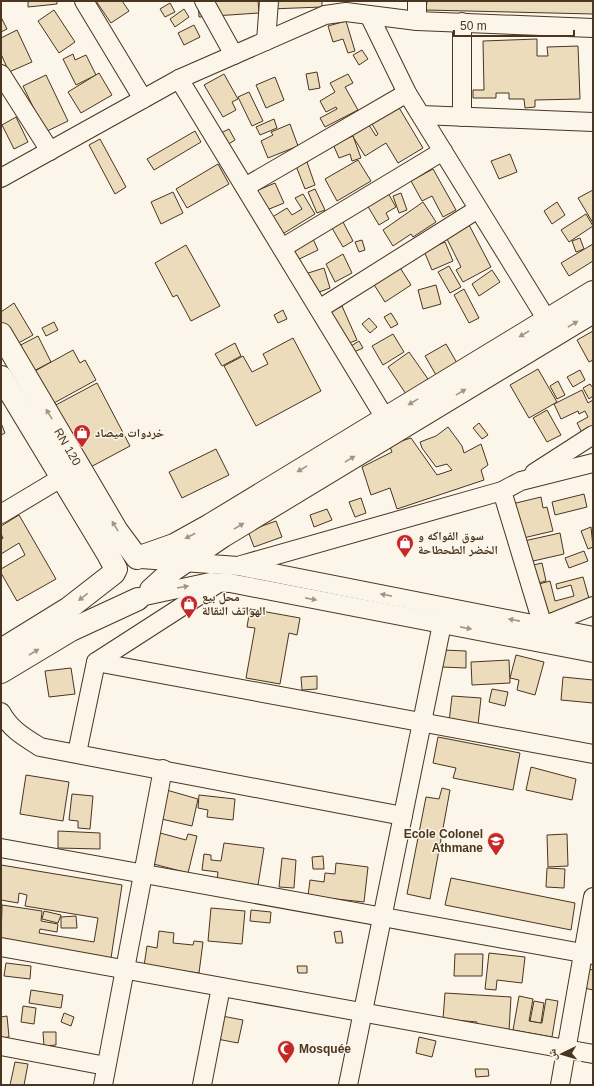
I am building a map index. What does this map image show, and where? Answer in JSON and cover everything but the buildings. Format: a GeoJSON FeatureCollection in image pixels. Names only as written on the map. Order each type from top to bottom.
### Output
{"type":"FeatureCollection","features":[{"type":"Feature","properties":{"kind":"main road"},"geometry":{"type":"LineString","coordinates":[[1,650],[69,608],[115,571],[123,561],[139,559],[174,544],[210,525],[593,292]]}},
{"type":"Feature","properties":{"kind":"main road"},"geometry":{"type":"LineString","coordinates":[[1,672],[71,630],[145,595],[173,570],[223,536],[593,312]]}},
{"type":"Feature","properties":{"kind":"main road","name":"RN 120"},"geometry":{"type":"LineString","coordinates":[[1,334],[117,530],[139,559]]}},
{"type":"Feature","properties":{"kind":"main road","name":"RN 120"},"geometry":{"type":"LineString","coordinates":[[1,376],[6,398],[61,478],[108,554],[115,571]]}},
{"type":"Feature","properties":{"kind":"main road"},"geometry":{"type":"LineString","coordinates":[[115,571],[114,580],[119,592],[124,597],[145,595],[154,584],[152,570],[148,564],[139,559]]}},
{"type":"Feature","properties":{"kind":"street"},"geometry":{"type":"LineString","coordinates":[[84,1],[143,99]]}},
{"type":"Feature","properties":{"kind":"street"},"geometry":{"type":"LineString","coordinates":[[204,1],[234,55]]}},
{"type":"Feature","properties":{"kind":"street"},"geometry":{"type":"LineString","coordinates":[[266,41],[269,1]]}},
{"type":"Feature","properties":{"kind":"street"},"geometry":{"type":"LineString","coordinates":[[417,1],[417,21]]}},
{"type":"Feature","properties":{"kind":"street"},"geometry":{"type":"LineString","coordinates":[[1,178],[179,79],[346,7],[369,15],[417,21],[593,28]]}},
{"type":"Feature","properties":{"kind":"street"},"geometry":{"type":"LineString","coordinates":[[369,15],[407,93],[547,320]]}},
{"type":"Feature","properties":{"kind":"street"},"geometry":{"type":"LineString","coordinates":[[462,22],[462,117]]}},
{"type":"Feature","properties":{"kind":"street"},"geometry":{"type":"LineString","coordinates":[[1,74],[50,151]]}},
{"type":"Feature","properties":{"kind":"street"},"geometry":{"type":"LineString","coordinates":[[179,79],[386,418]]}},
{"type":"Feature","properties":{"kind":"street"},"geometry":{"type":"LineString","coordinates":[[245,187],[407,93]]}},
{"type":"Feature","properties":{"kind":"street"},"geometry":{"type":"LineString","coordinates":[[421,115],[593,122]]}},
{"type":"Feature","properties":{"kind":"street"},"geometry":{"type":"LineString","coordinates":[[282,248],[443,151]]}},
{"type":"Feature","properties":{"kind":"street"},"geometry":{"type":"LineString","coordinates":[[319,309],[478,209]]}},
{"type":"Feature","properties":{"kind":"street"},"geometry":{"type":"LineString","coordinates":[[6,398],[30,383]]}},
{"type":"Feature","properties":{"kind":"street"},"geometry":{"type":"LineString","coordinates":[[238,566],[502,491],[521,481],[593,435]]}},
{"type":"Feature","properties":{"kind":"street"},"geometry":{"type":"LineString","coordinates":[[521,481],[593,463]]}},
{"type":"Feature","properties":{"kind":"street"},"geometry":{"type":"LineString","coordinates":[[1,514],[61,478]]}},
{"type":"Feature","properties":{"kind":"street"},"geometry":{"type":"LineString","coordinates":[[502,491],[543,626]]}},
{"type":"Feature","properties":{"kind":"street"},"geometry":{"type":"LineString","coordinates":[[139,559],[186,561],[238,566],[593,636]]}},
{"type":"Feature","properties":{"kind":"street"},"geometry":{"type":"LineString","coordinates":[[77,754],[96,662],[220,583]]}},
{"type":"Feature","properties":{"kind":"street"},"geometry":{"type":"LineString","coordinates":[[145,595],[178,588],[230,583],[593,653]]}},
{"type":"Feature","properties":{"kind":"street"},"geometry":{"type":"LineString","coordinates":[[543,626],[593,606]]}},
{"type":"Feature","properties":{"kind":"street"},"geometry":{"type":"LineString","coordinates":[[348,1085],[442,624]]}},
{"type":"Feature","properties":{"kind":"street"},"geometry":{"type":"LineString","coordinates":[[96,662],[593,754]]}},
{"type":"Feature","properties":{"kind":"street"},"geometry":{"type":"LineString","coordinates":[[1,712],[7,723],[21,736],[40,747],[163,769],[403,816]]}},
{"type":"Feature","properties":{"kind":"street"},"geometry":{"type":"LineString","coordinates":[[103,1085],[163,769]]}},
{"type":"Feature","properties":{"kind":"street"},"geometry":{"type":"LineString","coordinates":[[1,848],[588,954]]}},
{"type":"Feature","properties":{"kind":"street"},"geometry":{"type":"LineString","coordinates":[[560,1085],[566,1050],[588,954],[593,897]]}},
{"type":"Feature","properties":{"kind":"street"},"geometry":{"type":"LineString","coordinates":[[1,947],[593,1054]]}},
{"type":"Feature","properties":{"kind":"street"},"geometry":{"type":"LineString","coordinates":[[202,1085],[221,987]]}},
{"type":"Feature","properties":{"kind":"street"},"geometry":{"type":"LineString","coordinates":[[1,1046],[106,1066]]}},
{"type":"Feature","properties":{"kind":"place","name":"خردوات ميصاد"},"geometry":{"type":"Point","coordinates":[82,448]}},
{"type":"Feature","properties":{"kind":"place","name":"سوق الفواكه و الخضر الطحطاحة"},"geometry":{"type":"Point","coordinates":[405,558]}},
{"type":"Feature","properties":{"kind":"place","name":"محل بيع الهواتف النقالة"},"geometry":{"type":"Point","coordinates":[189,619]}},
{"type":"Feature","properties":{"kind":"place","name":"Ecole Colonel Athmane"},"geometry":{"type":"Point","coordinates":[496,856]}},
{"type":"Feature","properties":{"kind":"place","name":"Mosquée"},"geometry":{"type":"Point","coordinates":[286,1064]}}]}
